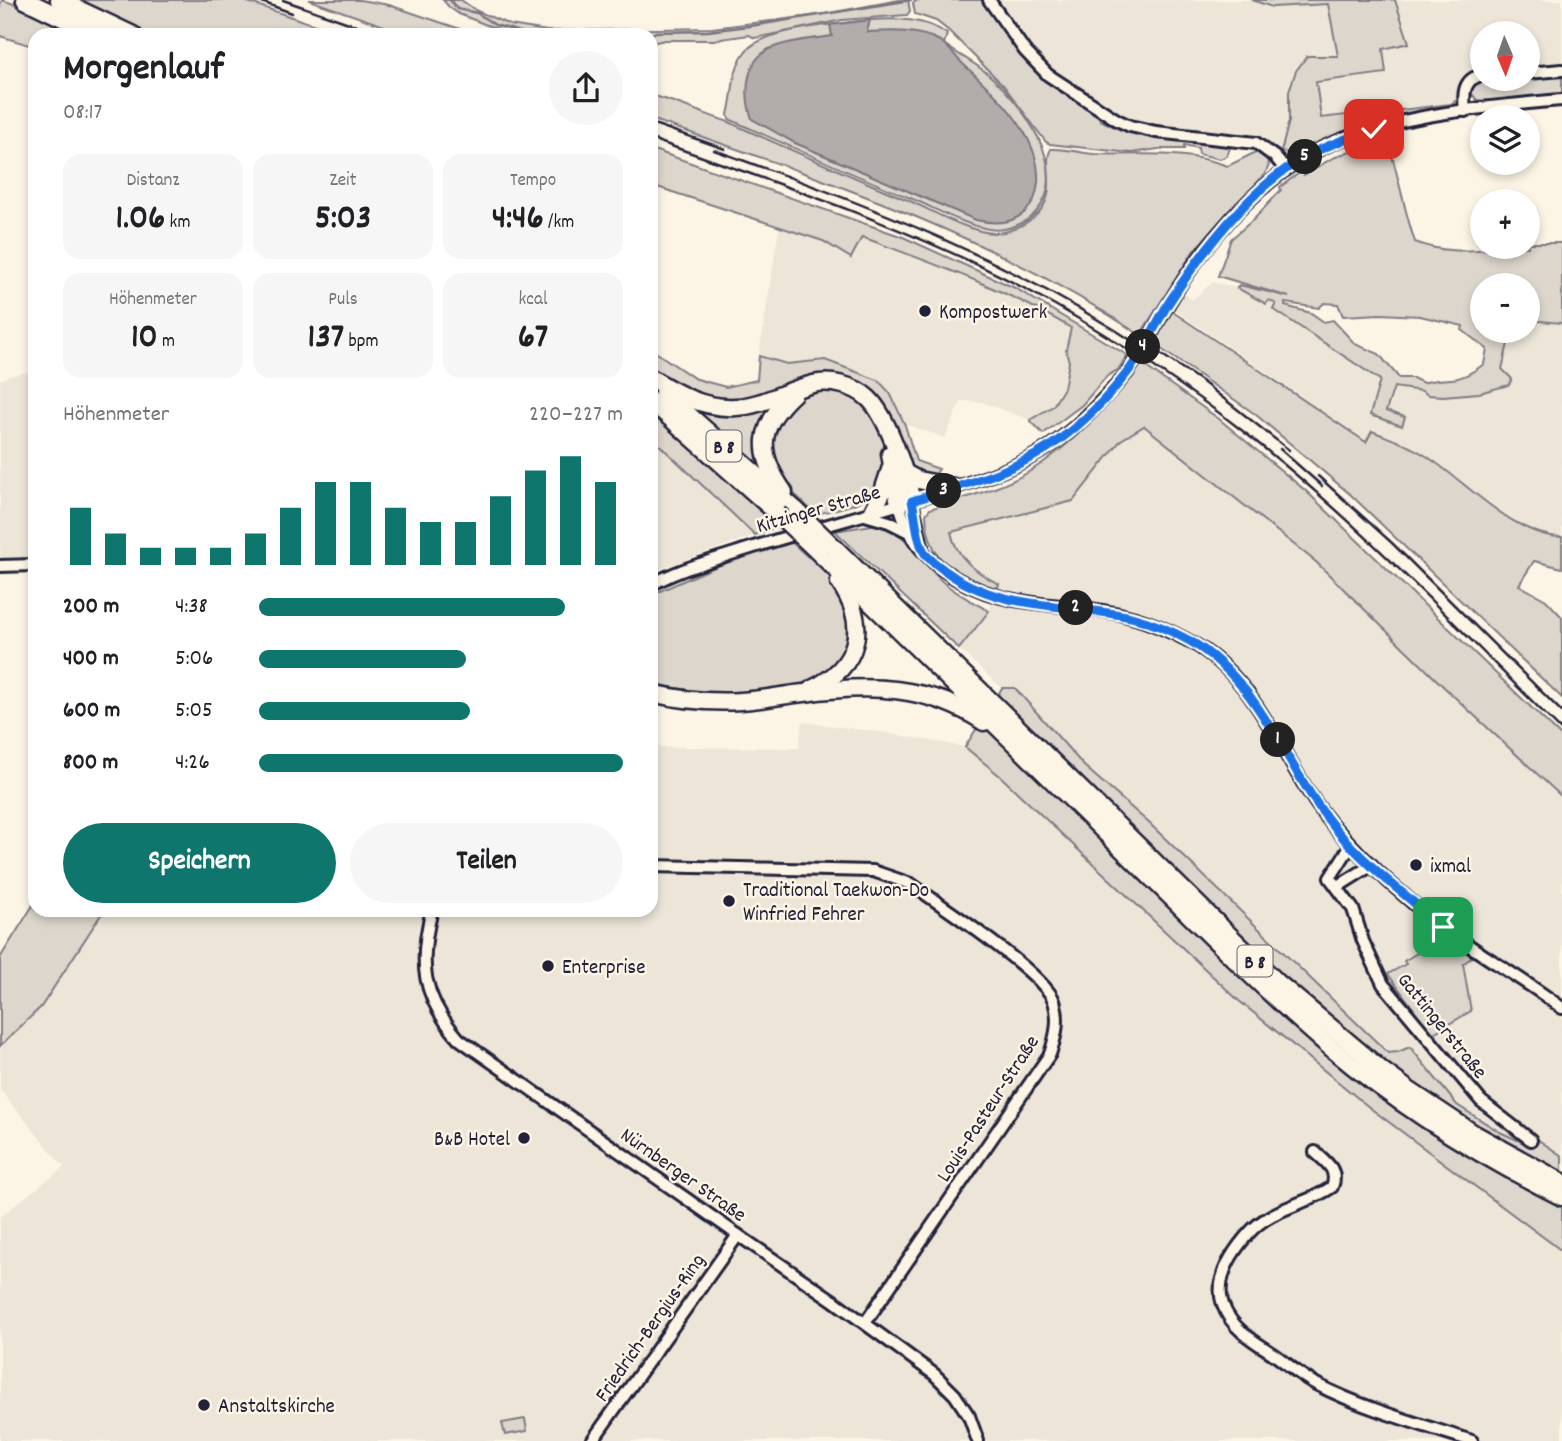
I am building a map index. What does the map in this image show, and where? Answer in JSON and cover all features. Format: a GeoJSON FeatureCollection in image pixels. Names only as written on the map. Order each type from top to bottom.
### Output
{"type":"FeatureCollection","features":[{"type":"Feature","properties":{"kind":"highway"},"geometry":{"type":"LineString","coordinates":[[25,0],[83,28]]}},
{"type":"Feature","properties":{"kind":"highway"},"geometry":{"type":"LineString","coordinates":[[59,0],[119,28]]}},
{"type":"Feature","properties":{"kind":"highway"},"geometry":{"type":"LineString","coordinates":[[658,384],[716,407],[757,403],[816,383],[835,383],[852,388],[868,398],[880,414],[906,503]]}},
{"type":"Feature","properties":{"kind":"highway","name":"B 8"},"geometry":{"type":"LineString","coordinates":[[658,386],[797,511],[827,550],[1015,743],[1197,922],[1331,1048],[1390,1095],[1447,1133],[1534,1184],[1562,1197]]}},
{"type":"Feature","properties":{"kind":"highway"},"geometry":{"type":"LineString","coordinates":[[797,511],[767,465],[764,438],[770,420],[779,406],[799,388]]}},
{"type":"Feature","properties":{"kind":"highway","name":"B 8"},"geometry":{"type":"LineString","coordinates":[[658,407],[778,514],[827,550],[1277,982],[1410,1091],[1473,1133],[1562,1182]]}},
{"type":"Feature","properties":{"kind":"highway"},"geometry":{"type":"LineString","coordinates":[[898,469],[918,480],[954,487]]}},
{"type":"Feature","properties":{"kind":"highway"},"geometry":{"type":"LineString","coordinates":[[869,514],[898,469]]}},
{"type":"Feature","properties":{"kind":"highway"},"geometry":{"type":"LineString","coordinates":[[804,693],[835,675],[853,652],[857,640],[858,628],[852,603],[827,550]]}},
{"type":"Feature","properties":{"kind":"highway"},"geometry":{"type":"LineString","coordinates":[[658,695],[680,700],[744,701],[881,687],[940,699],[975,716],[1015,743]]}},
{"type":"Feature","properties":{"kind":"highway"},"geometry":{"type":"LineString","coordinates":[[1534,1184],[1562,1204]]}},
{"type":"Feature","properties":{"kind":"street"},"geometry":{"type":"LineString","coordinates":[[989,0],[1025,51],[1048,75],[1117,120],[1129,126],[1156,132],[1256,143],[1275,157],[1286,170]]}},
{"type":"Feature","properties":{"kind":"street"},"geometry":{"type":"LineString","coordinates":[[1540,72],[1562,70]]}},
{"type":"Feature","properties":{"kind":"street"},"geometry":{"type":"LineString","coordinates":[[1465,111],[1463,94],[1470,79]]}},
{"type":"Feature","properties":{"kind":"street","name":"Kitzinger Straße"},"geometry":{"type":"LineString","coordinates":[[658,581],[696,565],[906,503],[1007,469],[1049,447],[1089,415],[1127,373],[1167,307],[1216,237],[1248,203],[1296,163],[1328,146],[1404,121],[1562,100]]}},
{"type":"Feature","properties":{"kind":"street"},"geometry":{"type":"LineString","coordinates":[[906,503],[907,531]]}},
{"type":"Feature","properties":{"kind":"street"},"geometry":{"type":"LineString","coordinates":[[906,503],[924,552]]}},
{"type":"Feature","properties":{"kind":"street"},"geometry":{"type":"LineString","coordinates":[[869,514],[907,531],[924,552],[955,578],[978,591],[1009,600],[1134,618],[1191,642],[1227,671],[1261,710],[1318,805],[1351,845],[1443,927],[1562,1008]]}},
{"type":"Feature","properties":{"kind":"street"},"geometry":{"type":"LineString","coordinates":[[0,566],[28,565]]}},
{"type":"Feature","properties":{"kind":"street"},"geometry":{"type":"LineString","coordinates":[[1333,883],[1351,845]]}},
{"type":"Feature","properties":{"kind":"street"},"geometry":{"type":"LineString","coordinates":[[1333,883],[1372,865]]}},
{"type":"Feature","properties":{"kind":"street","name":"Louis-Pasteur-Straße"},"geometry":{"type":"LineString","coordinates":[[658,866],[873,871],[893,877],[911,884],[1039,979],[1054,999],[1058,1027],[1050,1054],[865,1323]]}},
{"type":"Feature","properties":{"kind":"street","name":"Gattingerstraße"},"geometry":{"type":"LineString","coordinates":[[1333,883],[1353,909],[1363,941],[1383,984],[1481,1101],[1531,1140]]}},
{"type":"Feature","properties":{"kind":"street","name":"Nürnberger Straße"},"geometry":{"type":"LineString","coordinates":[[431,917],[423,957],[425,977],[435,1007],[459,1039],[865,1323],[946,1385],[969,1416],[978,1441]]}},
{"type":"Feature","properties":{"kind":"street"},"geometry":{"type":"LineString","coordinates":[[1315,1152],[1333,1168],[1335,1180],[1332,1187],[1263,1220],[1235,1250],[1223,1271],[1222,1304],[1231,1320],[1251,1341],[1314,1383],[1472,1441]]}},
{"type":"Feature","properties":{"kind":"street","name":"Friedrich-Bergius-Ring"},"geometry":{"type":"LineString","coordinates":[[593,1441],[738,1236]]}},
{"type":"Feature","properties":{"kind":"shaded area"},"geometry":{"type":"Polygon","coordinates":[[[2,0],[14,4],[15,1],[75,28],[28,28],[28,45],[0,36],[2,0]]]}},
{"type":"Feature","properties":{"kind":"shaded area"},"geometry":{"type":"Polygon","coordinates":[[[70,0],[242,0],[324,28],[126,28],[70,0]]]}},
{"type":"Feature","properties":{"kind":"shaded area"},"geometry":{"type":"Polygon","coordinates":[[[309,0],[360,0],[389,5],[457,28],[390,28],[309,0]]]}},
{"type":"Feature","properties":{"kind":"shaded area"},"geometry":{"type":"Polygon","coordinates":[[[443,0],[461,0],[477,11],[510,25],[528,28],[494,28],[459,14],[443,0]]]}},
{"type":"Feature","properties":{"kind":"shaded area"},"geometry":{"type":"Polygon","coordinates":[[[899,0],[908,0],[910,11],[907,15],[842,20],[755,38],[749,35],[714,40],[658,42],[658,29],[712,28],[819,15],[899,0]]]}},
{"type":"Feature","properties":{"kind":"shaded area"},"geometry":{"type":"Polygon","coordinates":[[[918,0],[984,0],[1038,72],[1064,93],[1097,112],[1100,120],[1121,130],[1130,128],[1231,145],[1227,156],[1220,159],[1199,154],[1198,148],[1184,145],[1184,149],[1131,153],[1046,142],[1004,86],[949,31],[936,21],[915,14],[913,3],[918,0]]]}},
{"type":"Feature","properties":{"kind":"shaded area"},"geometry":{"type":"Polygon","coordinates":[[[996,0],[1252,0],[1272,7],[1328,4],[1339,57],[1289,91],[1289,121],[1281,152],[1254,136],[1156,126],[1136,121],[1105,107],[1047,67],[996,0]]]}},
{"type":"Feature","properties":{"kind":"shaded area"},"geometry":{"type":"Polygon","coordinates":[[[1252,0],[1395,0],[1409,43],[1383,49],[1386,73],[1316,82],[1321,118],[1355,114],[1357,121],[1393,111],[1451,104],[1455,101],[1457,105],[1358,127],[1289,153],[1281,152],[1289,121],[1289,91],[1296,71],[1307,56],[1338,56],[1328,4],[1272,7],[1252,0]]]}},
{"type":"Feature","properties":{"kind":"shaded area"},"geometry":{"type":"Polygon","coordinates":[[[1395,0],[1562,0],[1562,70],[1540,73],[1540,21],[1470,21],[1470,84],[1452,104],[1356,121],[1355,114],[1321,118],[1316,82],[1385,73],[1383,49],[1409,43],[1395,0]]]}},
{"type":"Feature","properties":{"kind":"shaded area"},"geometry":{"type":"Polygon","coordinates":[[[870,20],[910,20],[947,34],[944,44],[988,74],[1014,101],[1038,137],[1046,157],[1049,176],[1046,194],[1032,216],[1002,229],[970,224],[729,119],[737,67],[745,52],[754,44],[784,33],[822,25],[870,20]]]}},
{"type":"Feature","properties":{"kind":"shaded area"},"geometry":{"type":"Polygon","coordinates":[[[870,20],[867,32],[913,33],[940,41],[1014,116],[1032,148],[1037,165],[1036,194],[1021,216],[1002,222],[976,220],[795,143],[752,119],[748,86],[749,76],[758,57],[790,42],[832,36],[830,25],[870,20]]]}},
{"type":"Feature","properties":{"kind":"shaded area"},"geometry":{"type":"Polygon","coordinates":[[[1562,75],[1562,93],[1488,101],[1477,100],[1469,91],[1540,91],[1540,77],[1562,75]]]}},
{"type":"Feature","properties":{"kind":"shaded area"},"geometry":{"type":"Polygon","coordinates":[[[658,97],[729,122],[962,225],[984,232],[1005,232],[1033,218],[1042,209],[1049,190],[1048,163],[1051,149],[1094,154],[1178,155],[1228,166],[1258,151],[1269,165],[1265,174],[1194,250],[1140,335],[1083,299],[964,238],[903,211],[778,163],[658,121],[658,97]]]}},
{"type":"Feature","properties":{"kind":"shaded area"},"geometry":{"type":"Polygon","coordinates":[[[1386,136],[1415,242],[1445,250],[1470,251],[1470,259],[1540,259],[1540,243],[1562,243],[1562,323],[1540,321],[1540,273],[1470,273],[1470,336],[1462,330],[1463,326],[1420,316],[1343,316],[1338,304],[1324,303],[1319,308],[1285,303],[1285,306],[1311,313],[1324,322],[1333,320],[1355,344],[1379,354],[1399,378],[1413,378],[1423,383],[1469,374],[1484,364],[1487,349],[1479,343],[1508,343],[1502,369],[1512,379],[1509,385],[1479,393],[1443,396],[1394,387],[1386,411],[1405,417],[1402,426],[1370,415],[1380,380],[1273,309],[1276,304],[1269,300],[1266,304],[1237,288],[1239,285],[1289,297],[1218,276],[1231,239],[1254,219],[1281,190],[1280,187],[1302,171],[1304,175],[1331,159],[1386,136]]]}},
{"type":"Feature","properties":{"kind":"shaded area"},"geometry":{"type":"Polygon","coordinates":[[[658,151],[903,237],[1015,288],[1127,355],[1118,370],[1107,376],[1082,405],[1043,434],[1030,420],[1053,406],[1064,388],[1069,362],[1066,350],[1071,328],[995,289],[862,237],[851,258],[823,241],[658,187],[658,151]]]}},
{"type":"Feature","properties":{"kind":"shaded area"},"geometry":{"type":"Polygon","coordinates":[[[779,227],[823,241],[851,258],[862,237],[964,275],[1041,310],[1072,328],[1066,350],[1069,362],[1064,388],[1053,406],[1030,420],[982,402],[961,401],[945,438],[905,424],[890,392],[878,379],[825,359],[788,363],[759,356],[779,227]]]}},
{"type":"Feature","properties":{"kind":"shaded area"},"geometry":{"type":"Polygon","coordinates":[[[1213,282],[1237,288],[1265,304],[1268,300],[1276,304],[1274,309],[1380,380],[1386,411],[1393,387],[1422,391],[1428,395],[1511,379],[1502,369],[1508,343],[1540,343],[1540,321],[1562,323],[1562,537],[1540,534],[1516,522],[1422,453],[1373,431],[1367,441],[1172,308],[1183,293],[1192,300],[1213,282]]]}},
{"type":"Feature","properties":{"kind":"shaded area"},"geometry":{"type":"Polygon","coordinates":[[[1170,310],[1366,442],[1372,431],[1411,447],[1438,464],[1507,517],[1544,534],[1562,537],[1562,568],[1534,561],[1519,585],[1546,600],[1562,617],[1562,698],[1351,495],[1255,414],[1154,344],[1170,310]]]}},
{"type":"Feature","properties":{"kind":"shaded area"},"geometry":{"type":"Polygon","coordinates":[[[658,354],[694,378],[726,387],[757,380],[759,356],[787,364],[825,360],[878,380],[890,393],[905,425],[916,461],[939,469],[935,475],[920,474],[908,469],[855,384],[719,405],[658,375],[658,354]]]}},
{"type":"Feature","properties":{"kind":"shaded area"},"geometry":{"type":"Polygon","coordinates":[[[1142,364],[1219,419],[1306,491],[1562,737],[1562,797],[1316,562],[1144,426],[1121,440],[1073,501],[951,532],[958,550],[969,564],[999,584],[996,594],[957,573],[938,556],[928,531],[926,514],[930,509],[1004,484],[1044,462],[1089,423],[1142,364]]]}},
{"type":"Feature","properties":{"kind":"shaded area"},"geometry":{"type":"Polygon","coordinates":[[[28,372],[28,559],[0,560],[0,380],[28,372]]]}},
{"type":"Feature","properties":{"kind":"shaded area"},"geometry":{"type":"Polygon","coordinates":[[[841,390],[862,401],[878,425],[886,450],[884,475],[878,486],[864,499],[818,514],[781,481],[769,442],[787,406],[793,400],[801,395],[841,390]]]}},
{"type":"Feature","properties":{"kind":"shaded area"},"geometry":{"type":"Polygon","coordinates":[[[788,394],[769,419],[771,483],[690,404],[788,394]]]}},
{"type":"Feature","properties":{"kind":"shaded area"},"geometry":{"type":"Polygon","coordinates":[[[658,418],[765,513],[776,527],[755,535],[658,444],[658,418]]]}},
{"type":"Feature","properties":{"kind":"shaded area"},"geometry":{"type":"Polygon","coordinates":[[[1143,426],[1316,562],[1562,797],[1562,1156],[1535,1138],[1526,1145],[1457,1105],[1410,1047],[1388,1053],[1150,824],[1084,766],[1015,688],[1002,688],[959,649],[989,611],[999,584],[980,575],[959,553],[951,532],[1073,501],[1121,440],[1143,426]]]}},
{"type":"Feature","properties":{"kind":"shaded area"},"geometry":{"type":"Polygon","coordinates":[[[658,444],[755,535],[658,570],[658,444]]]}},
{"type":"Feature","properties":{"kind":"shaded area"},"geometry":{"type":"Polygon","coordinates":[[[878,524],[906,540],[948,586],[989,611],[959,649],[835,531],[878,524]]]}},
{"type":"Feature","properties":{"kind":"shaded area"},"geometry":{"type":"Polygon","coordinates":[[[789,540],[808,557],[812,557],[843,592],[855,620],[840,664],[807,682],[768,691],[710,692],[658,684],[658,592],[744,554],[789,540]]]}},
{"type":"Feature","properties":{"kind":"shaded area"},"geometry":{"type":"Polygon","coordinates":[[[1002,688],[1015,688],[1084,766],[1150,824],[1388,1053],[1410,1047],[1457,1105],[1500,1132],[1526,1144],[1534,1137],[1562,1156],[1562,1251],[1370,1108],[1238,1000],[1000,776],[965,747],[1002,688]]]}},
{"type":"Feature","properties":{"kind":"shaded area"},"geometry":{"type":"Polygon","coordinates":[[[802,722],[965,747],[1000,776],[1238,1000],[1370,1108],[1562,1251],[1562,1441],[0,1441],[0,1217],[64,1167],[0,1090],[0,1047],[41,1007],[99,917],[658,917],[658,747],[799,748],[802,722]]]}},
{"type":"Feature","properties":{"kind":"shaded area"},"geometry":{"type":"Polygon","coordinates":[[[28,913],[28,917],[99,917],[41,1007],[0,1046],[0,958],[28,913]]]}},
{"type":"Feature","properties":{"kind":"shaded area"},"geometry":{"type":"Polygon","coordinates":[[[1444,937],[1472,957],[1463,964],[1471,1011],[1432,1034],[1388,974],[1444,937]]]}},
{"type":"Feature","properties":{"kind":"shaded area"},"geometry":{"type":"Polygon","coordinates":[[[525,1419],[527,1431],[505,1435],[502,1423],[525,1419]]]}},
{"type":"Feature","properties":{"kind":"waterway"},"geometry":{"type":"LineString","coordinates":[[450,0],[457,9],[477,13],[495,25],[506,28]]}},
{"type":"Feature","properties":{"kind":"waterway"},"geometry":{"type":"LineString","coordinates":[[658,32],[708,31],[757,25],[911,0]]}},
{"type":"Feature","properties":{"kind":"railway"},"geometry":{"type":"LineString","coordinates":[[256,0],[292,13]]}},
{"type":"Feature","properties":{"kind":"railway"},"geometry":{"type":"LineString","coordinates":[[283,0],[363,28]]}},
{"type":"Feature","properties":{"kind":"railway"},"geometry":{"type":"LineString","coordinates":[[658,125],[725,149]]}},
{"type":"Feature","properties":{"kind":"railway"},"geometry":{"type":"LineString","coordinates":[[658,141],[857,213],[958,255],[1055,305],[1128,349],[1221,415],[1327,502],[1407,577],[1562,731]]}},
{"type":"Feature","properties":{"kind":"railway"},"geometry":{"type":"LineString","coordinates":[[714,150],[883,214],[991,261],[1096,318],[1148,351]]}},
{"type":"Feature","properties":{"kind":"railway"},"geometry":{"type":"LineString","coordinates":[[1143,342],[1204,383],[1289,450]]}},
{"type":"Feature","properties":{"kind":"railway"},"geometry":{"type":"LineString","coordinates":[[1280,449],[1322,486]]}},
{"type":"Feature","properties":{"kind":"railway"},"geometry":{"type":"LineString","coordinates":[[1318,476],[1392,543],[1562,712]]}},
{"type":"Feature","properties":{"kind":"place","name":"Kompostwerk"},"geometry":{"type":"Point","coordinates":[925,311]}},
{"type":"Feature","properties":{"kind":"place","name":"ixmal"},"geometry":{"type":"Point","coordinates":[1416,865]}},
{"type":"Feature","properties":{"kind":"place","name":"Traditional Taekwon-Do Winfried Fehrer"},"geometry":{"type":"Point","coordinates":[729,901]}},
{"type":"Feature","properties":{"kind":"place","name":"Enterprise"},"geometry":{"type":"Point","coordinates":[548,966]}},
{"type":"Feature","properties":{"kind":"place","name":"B&B Hotel"},"geometry":{"type":"Point","coordinates":[524,1138]}},
{"type":"Feature","properties":{"kind":"place","name":"Anstaltskirche"},"geometry":{"type":"Point","coordinates":[204,1405]}},
{"type":"Feature","properties":{"kind":"route"},"geometry":{"type":"LineString","coordinates":[[1374,129],[1305,157],[1248,203],[1200,257],[1127,373],[1089,415],[1060,440],[1007,469],[912,501],[924,552],[955,578],[978,591],[1009,600],[1080,608],[1134,618],[1191,642],[1219,662],[1261,710],[1301,780],[1335,828],[1372,865],[1443,927]]}}]}
